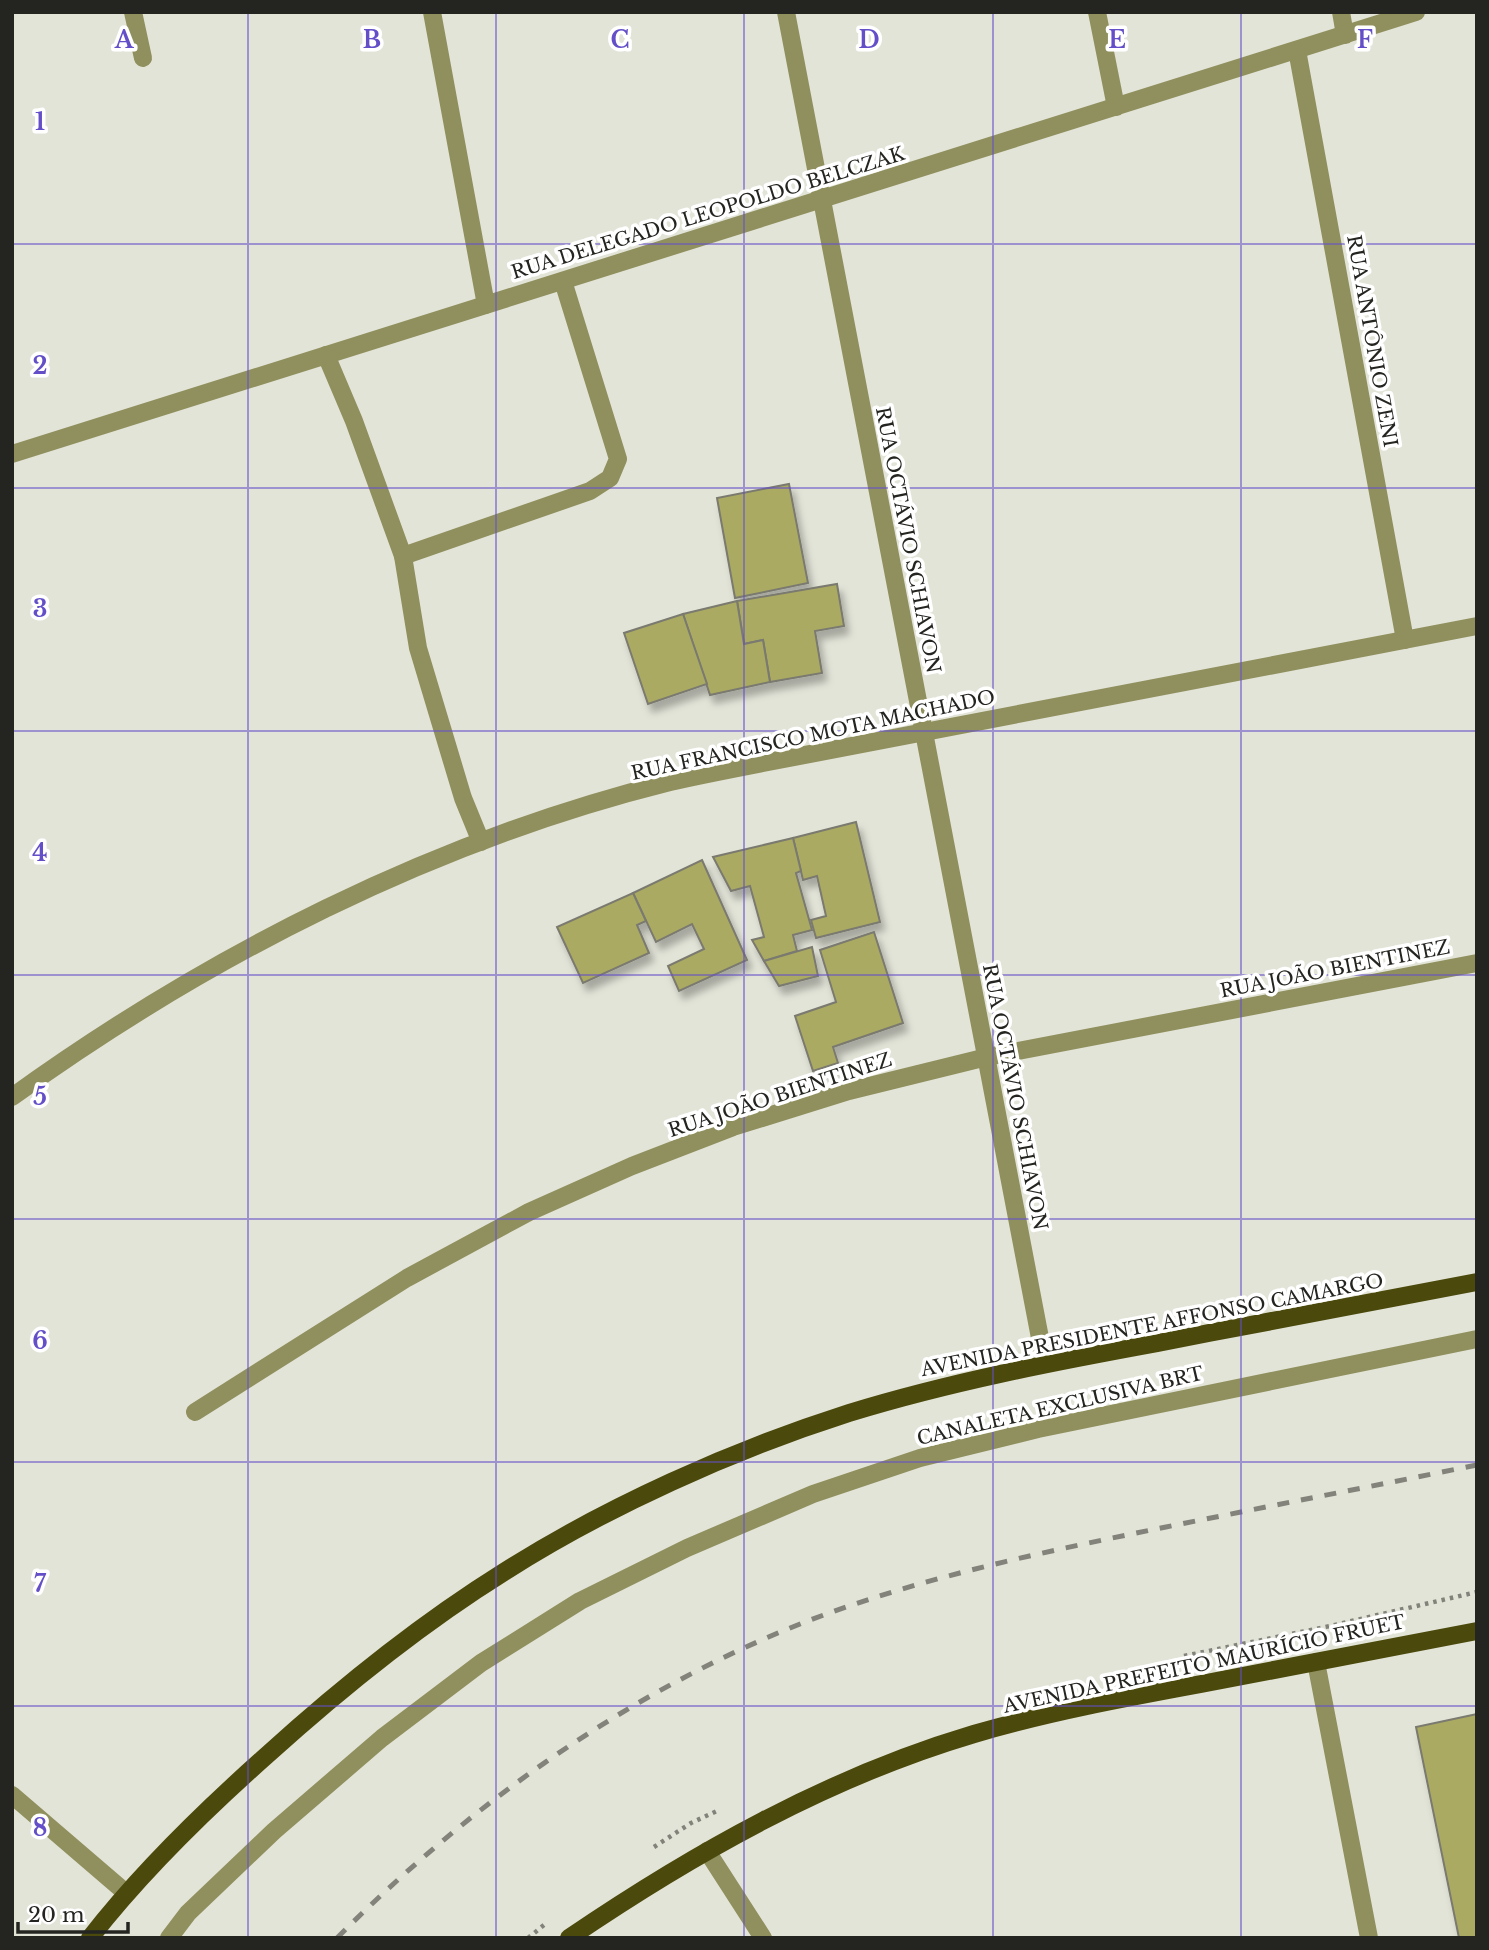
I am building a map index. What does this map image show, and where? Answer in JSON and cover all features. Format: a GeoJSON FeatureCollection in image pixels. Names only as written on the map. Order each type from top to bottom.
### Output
{"type":"FeatureCollection","features":[{"type":"Feature","properties":{"kind":"main road","name":"AVENIDA PRESIDENTE AFFONSO CAMARGO"},"geometry":{"type":"LineString","coordinates":[[90,1938],[125,1892],[221,1796],[323,1705],[434,1619],[503,1572],[587,1523],[750,1449],[847,1414],[922,1392],[1045,1364],[1477,1282]]}},
{"type":"Feature","properties":{"kind":"main road","name":"AVENIDA PREFEITO MAURÍCIO FRUET"},"geometry":{"type":"LineString","coordinates":[[569,1938],[638,1891],[707,1851],[834,1787],[973,1734],[1062,1711],[1477,1631]]}},
{"type":"Feature","properties":{"kind":"street"},"geometry":{"type":"LineString","coordinates":[[133,12],[143,58]]}},
{"type":"Feature","properties":{"kind":"street"},"geometry":{"type":"LineString","coordinates":[[432,12],[486,305]]}},
{"type":"Feature","properties":{"kind":"street","name":"RUA OCTÁVIO SCHIAVON"},"geometry":{"type":"LineString","coordinates":[[786,12],[1045,1364]]}},
{"type":"Feature","properties":{"kind":"street"},"geometry":{"type":"LineString","coordinates":[[1097,12],[1116,107]]}},
{"type":"Feature","properties":{"kind":"street"},"geometry":{"type":"LineString","coordinates":[[1341,12],[1345,35]]}},
{"type":"Feature","properties":{"kind":"street","name":"RUA DELEGADO LEOPOLDO BELCZAK"},"geometry":{"type":"LineString","coordinates":[[12,454],[1416,12]]}},
{"type":"Feature","properties":{"kind":"street","name":"RUA ANTÔNIO ZENI"},"geometry":{"type":"LineString","coordinates":[[1297,50],[1405,640]]}},
{"type":"Feature","properties":{"kind":"street"},"geometry":{"type":"LineString","coordinates":[[403,556],[590,491],[610,478],[618,459],[563,281]]}},
{"type":"Feature","properties":{"kind":"street"},"geometry":{"type":"LineString","coordinates":[[326,355],[354,421],[403,556],[418,648],[463,798],[481,842]]}},
{"type":"Feature","properties":{"kind":"street","name":"RUA FRANCISCO MOTA MACHADO"},"geometry":{"type":"LineString","coordinates":[[12,1097],[66,1058],[168,993],[271,936],[374,887],[481,842],[580,808],[670,782],[1477,626]]}},
{"type":"Feature","properties":{"kind":"street","name":"RUA JOÃO BIENTINEZ"},"geometry":{"type":"LineString","coordinates":[[195,1412],[407,1278],[529,1212],[632,1166],[733,1127],[849,1091],[987,1057],[1477,963]]}},
{"type":"Feature","properties":{"kind":"street","name":"CANALETA EXCLUSIVA BRT"},"geometry":{"type":"LineString","coordinates":[[169,1938],[188,1913],[274,1831],[382,1738],[481,1663],[580,1601],[687,1548],[813,1494],[920,1458],[1038,1429],[1477,1339]]}},
{"type":"Feature","properties":{"kind":"street"},"geometry":{"type":"LineString","coordinates":[[1316,1662],[1369,1938]]}},
{"type":"Feature","properties":{"kind":"street"},"geometry":{"type":"LineString","coordinates":[[12,1795],[125,1892]]}},
{"type":"Feature","properties":{"kind":"street"},"geometry":{"type":"LineString","coordinates":[[707,1851],[763,1938]]}},
{"type":"Feature","properties":{"kind":"building"},"geometry":{"type":"Polygon","coordinates":[[[789,484],[808,583],[735,598],[717,498],[789,484]]]}},
{"type":"Feature","properties":{"kind":"building"},"geometry":{"type":"Polygon","coordinates":[[[837,584],[844,626],[815,631],[822,673],[770,682],[763,640],[744,644],[737,601],[837,584]]]}},
{"type":"Feature","properties":{"kind":"building"},"geometry":{"type":"Polygon","coordinates":[[[737,601],[744,644],[763,640],[770,682],[710,695],[683,614],[737,601]]]}},
{"type":"Feature","properties":{"kind":"building"},"geometry":{"type":"Polygon","coordinates":[[[683,614],[707,684],[648,704],[624,633],[683,614]]]}},
{"type":"Feature","properties":{"kind":"building"},"geometry":{"type":"Polygon","coordinates":[[[856,822],[880,922],[816,938],[811,920],[826,916],[817,876],[803,880],[793,838],[856,822]]]}},
{"type":"Feature","properties":{"kind":"building"},"geometry":{"type":"Polygon","coordinates":[[[793,838],[801,871],[796,873],[812,930],[793,935],[797,951],[764,961],[752,940],[764,937],[750,886],[731,891],[713,857],[793,838]]]}},
{"type":"Feature","properties":{"kind":"building"},"geometry":{"type":"Polygon","coordinates":[[[702,860],[747,960],[679,991],[668,966],[704,949],[692,924],[656,942],[633,893],[702,860]]]}},
{"type":"Feature","properties":{"kind":"building"},"geometry":{"type":"Polygon","coordinates":[[[633,893],[646,921],[637,925],[649,953],[583,983],[557,927],[633,893]]]}},
{"type":"Feature","properties":{"kind":"building"},"geometry":{"type":"Polygon","coordinates":[[[874,932],[903,1023],[833,1047],[838,1063],[813,1071],[795,1016],[836,1002],[820,950],[874,932]]]}},
{"type":"Feature","properties":{"kind":"building"},"geometry":{"type":"Polygon","coordinates":[[[812,947],[818,976],[779,986],[764,961],[812,947]]]}},
{"type":"Feature","properties":{"kind":"building"},"geometry":{"type":"Polygon","coordinates":[[[1477,1714],[1477,1938],[1459,1938],[1416,1727],[1477,1714]]]}},
{"type":"Feature","properties":{"kind":"railway"},"geometry":{"type":"LineString","coordinates":[[337,1938],[387,1889],[440,1843],[552,1757],[673,1684],[800,1624],[889,1593],[1027,1557],[1477,1465]]}}]}
